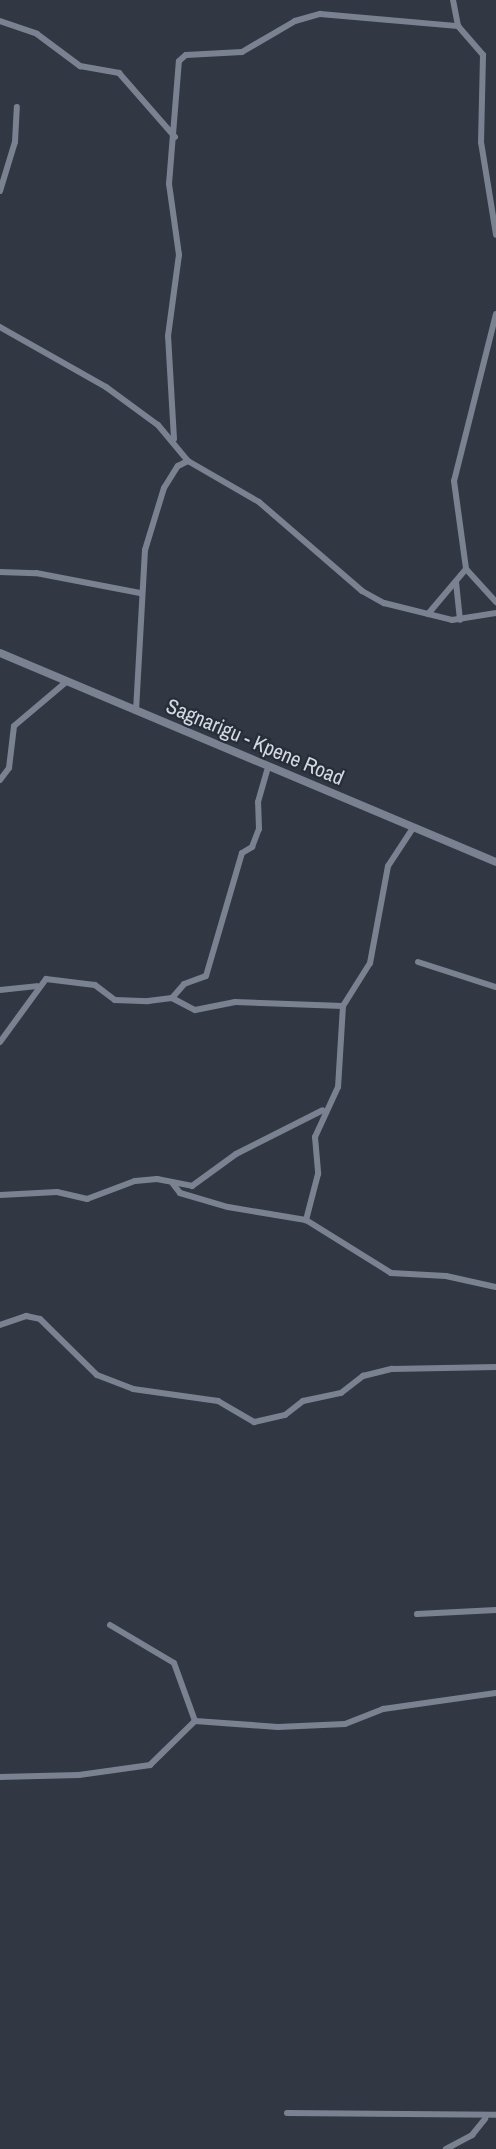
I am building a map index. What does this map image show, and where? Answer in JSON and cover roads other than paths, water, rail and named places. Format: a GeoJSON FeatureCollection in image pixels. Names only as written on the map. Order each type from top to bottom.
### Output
{"type":"FeatureCollection","features":[{"type":"Feature","properties":{"kind":"street"},"geometry":{"type":"LineString","coordinates":[[453,0],[458,26],[483,55],[481,142],[496,235]]}},
{"type":"Feature","properties":{"kind":"street"},"geometry":{"type":"LineString","coordinates":[[174,439],[169,322],[178,255],[169,184],[175,138],[176,68],[186,55],[242,52],[320,14],[458,26]]}},
{"type":"Feature","properties":{"kind":"street"},"geometry":{"type":"LineString","coordinates":[[0,21],[37,34],[80,66],[119,73],[175,138]]}},
{"type":"Feature","properties":{"kind":"street"},"geometry":{"type":"LineString","coordinates":[[0,191],[15,142],[17,107]]}},
{"type":"Feature","properties":{"kind":"street"},"geometry":{"type":"LineString","coordinates":[[496,314],[454,481],[466,569],[496,602]]}},
{"type":"Feature","properties":{"kind":"street"},"geometry":{"type":"LineString","coordinates":[[0,327],[106,387],[174,439],[188,460],[259,502],[362,591],[384,603],[460,620],[496,613]]}},
{"type":"Feature","properties":{"kind":"street"},"geometry":{"type":"LineString","coordinates":[[136,711],[140,593],[156,507],[177,466],[188,460]]}},
{"type":"Feature","properties":{"kind":"street"},"geometry":{"type":"LineString","coordinates":[[428,614],[466,569]]}},
{"type":"Feature","properties":{"kind":"street"},"geometry":{"type":"LineString","coordinates":[[0,572],[36,573],[140,593]]}},
{"type":"Feature","properties":{"kind":"street"},"geometry":{"type":"LineString","coordinates":[[456,582],[460,620]]}},
{"type":"Feature","properties":{"kind":"street","name":"Sagnarigu - Kpene Road"},"geometry":{"type":"LineString","coordinates":[[0,653],[267,770],[496,862]]}},
{"type":"Feature","properties":{"kind":"street"},"geometry":{"type":"LineString","coordinates":[[0,780],[9,768],[15,726],[66,682]]}},
{"type":"Feature","properties":{"kind":"street"},"geometry":{"type":"LineString","coordinates":[[172,998],[184,984],[206,976],[215,959],[218,926],[242,853],[252,847],[259,829],[258,802],[267,770]]}},
{"type":"Feature","properties":{"kind":"street"},"geometry":{"type":"LineString","coordinates":[[306,1220],[318,1174],[315,1137],[323,1110],[338,1087],[343,1006],[370,963],[388,866],[413,828]]}},
{"type":"Feature","properties":{"kind":"street"},"geometry":{"type":"LineString","coordinates":[[418,962],[496,987]]}},
{"type":"Feature","properties":{"kind":"street"},"geometry":{"type":"LineString","coordinates":[[0,990],[24,992],[56,979],[94,985],[115,1000],[172,998],[195,1010],[236,1002],[343,1006]]}},
{"type":"Feature","properties":{"kind":"street"},"geometry":{"type":"LineString","coordinates":[[0,1042],[38,986]]}},
{"type":"Feature","properties":{"kind":"street"},"geometry":{"type":"LineString","coordinates":[[0,1195],[57,1192],[87,1199],[135,1181],[200,1184],[236,1155],[323,1110]]}},
{"type":"Feature","properties":{"kind":"street"},"geometry":{"type":"LineString","coordinates":[[172,1183],[180,1193],[228,1207],[306,1220],[391,1273],[446,1276],[496,1287]]}},
{"type":"Feature","properties":{"kind":"street"},"geometry":{"type":"LineString","coordinates":[[0,1325],[26,1316],[40,1318],[97,1375],[133,1389],[218,1401],[254,1422],[285,1415],[303,1401],[340,1393],[363,1377],[393,1369],[496,1367]]}},
{"type":"Feature","properties":{"kind":"street"},"geometry":{"type":"LineString","coordinates":[[417,1614],[496,1610]]}},
{"type":"Feature","properties":{"kind":"street"},"geometry":{"type":"LineString","coordinates":[[110,1625],[174,1663],[195,1721]]}},
{"type":"Feature","properties":{"kind":"street"},"geometry":{"type":"LineString","coordinates":[[0,1776],[79,1775],[150,1765],[195,1721],[278,1727],[345,1724],[383,1709],[496,1694]]}},
{"type":"Feature","properties":{"kind":"street"},"geometry":{"type":"LineString","coordinates":[[287,2113],[486,2119],[496,2115]]}},
{"type":"Feature","properties":{"kind":"street"},"geometry":{"type":"LineString","coordinates":[[446,2149],[472,2135],[486,2119]]}}]}
